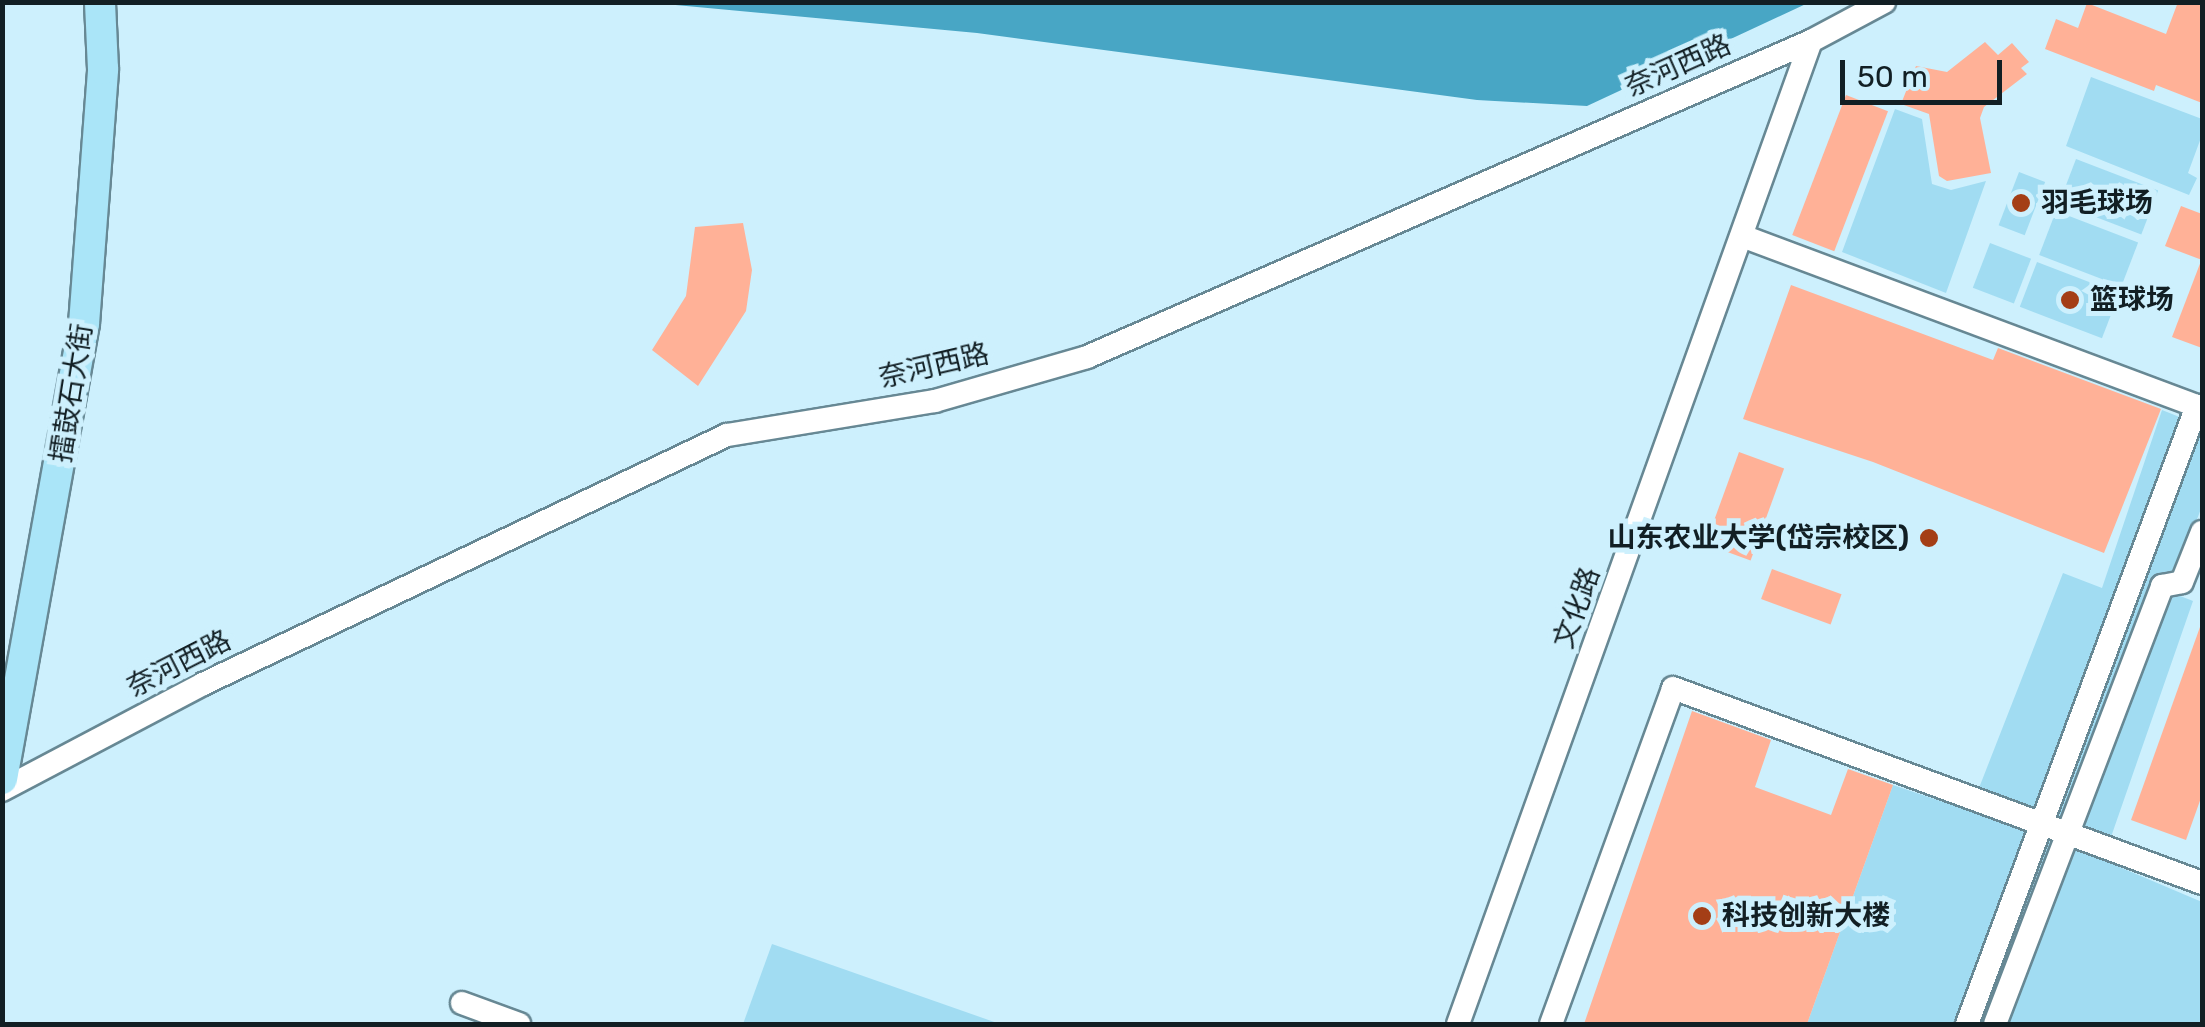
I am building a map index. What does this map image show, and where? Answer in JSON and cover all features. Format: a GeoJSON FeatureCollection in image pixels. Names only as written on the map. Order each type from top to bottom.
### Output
{"type":"FeatureCollection","features":[{"type":"Feature","properties":{"kind":"main road","name":"擂鼓石大街"},"geometry":{"type":"LineString","coordinates":[[2,779],[84,324],[103,69],[100,2]]}},
{"type":"Feature","properties":{"kind":"street","name":"奈河西路"},"geometry":{"type":"LineString","coordinates":[[2,790],[202,684],[726,435],[935,400],[1087,356],[1811,41],[1884,2]]}},
{"type":"Feature","properties":{"kind":"street","name":"文化路"},"geometry":{"type":"LineString","coordinates":[[1458,1024],[1811,41]]}},
{"type":"Feature","properties":{"kind":"street"},"geometry":{"type":"LineString","coordinates":[[1742,236],[2200,407],[1968,1024]]}},
{"type":"Feature","properties":{"kind":"street"},"geometry":{"type":"LineString","coordinates":[[1995,1024],[2064,834],[2162,586],[2182,582],[2202,532]]}},
{"type":"Feature","properties":{"kind":"street"},"geometry":{"type":"LineString","coordinates":[[1551,1024],[1673,688],[2202,883]]}},
{"type":"Feature","properties":{"kind":"street"},"geometry":{"type":"LineString","coordinates":[[462,1003],[518,1024]]}},
{"type":"Feature","properties":{"kind":"shaded area"},"geometry":{"type":"Polygon","coordinates":[[[1808,2],[1587,106],[1477,100],[977,33],[654,3],[1808,2]]]}},
{"type":"Feature","properties":{"kind":"shaded area"},"geometry":{"type":"Polygon","coordinates":[[[2091,77],[2202,119],[2202,135],[2188,173],[2197,178],[2189,195],[2066,146],[2091,77]]]}},
{"type":"Feature","properties":{"kind":"shaded area"},"geometry":{"type":"Polygon","coordinates":[[[1895,109],[1922,119],[1932,184],[1951,190],[1986,181],[1946,293],[1842,252],[1895,109]]]}},
{"type":"Feature","properties":{"kind":"shaded area","name":"篮球场"},"geometry":{"type":"Polygon","coordinates":[[[2076,159],[2158,191],[2141,234],[2059,203],[2076,159]]]}},
{"type":"Feature","properties":{"kind":"shaded area","name":"羽毛球场"},"geometry":{"type":"Polygon","coordinates":[[[2019,172],[2045,182],[2025,235],[1999,225],[2019,172]]]}},
{"type":"Feature","properties":{"kind":"shaded area","name":"篮球场"},"geometry":{"type":"Polygon","coordinates":[[[2056,211],[2138,243],[2121,286],[2039,255],[2056,211]]]}},
{"type":"Feature","properties":{"kind":"shaded area","name":"篮球场"},"geometry":{"type":"Polygon","coordinates":[[[1990,243],[2031,259],[2014,304],[1973,288],[1990,243]]]}},
{"type":"Feature","properties":{"kind":"shaded area","name":"篮球场"},"geometry":{"type":"Polygon","coordinates":[[[2037,262],[2119,294],[2102,338],[2020,307],[2037,262]]]}},
{"type":"Feature","properties":{"kind":"shaded area"},"geometry":{"type":"Polygon","coordinates":[[[2162,410],[2202,426],[2202,506],[2170,592],[2193,601],[2103,860],[2202,902],[2202,1024],[1807,1024],[1893,785],[1970,811],[2063,573],[2102,588],[2162,410]]]}},
{"type":"Feature","properties":{"kind":"shaded area"},"geometry":{"type":"Polygon","coordinates":[[[772,944],[1000,1024],[743,1024],[772,944]]]}},
{"type":"Feature","properties":{"kind":"building"},"geometry":{"type":"Polygon","coordinates":[[[2178,2],[2202,2],[2202,103],[2156,85],[2154,91],[2045,49],[2056,19],[2078,28],[2087,3],[2166,34],[2178,2]]]}},
{"type":"Feature","properties":{"kind":"building"},"geometry":{"type":"Polygon","coordinates":[[[1985,42],[1998,55],[2012,43],[2029,62],[2021,68],[2027,74],[1984,107],[1980,118],[1991,173],[1947,181],[1939,176],[1929,114],[1901,104],[1916,66],[1947,72],[1985,42]]]}},
{"type":"Feature","properties":{"kind":"building"},"geometry":{"type":"Polygon","coordinates":[[[1846,95],[1888,111],[1834,251],[1792,235],[1846,95]]]}},
{"type":"Feature","properties":{"kind":"building"},"geometry":{"type":"Polygon","coordinates":[[[2181,206],[2202,214],[2202,260],[2165,246],[2181,206]]]}},
{"type":"Feature","properties":{"kind":"building"},"geometry":{"type":"Polygon","coordinates":[[[743,223],[752,270],[746,311],[698,386],[652,350],[686,296],[695,227],[743,223]]]}},
{"type":"Feature","properties":{"kind":"building"},"geometry":{"type":"Polygon","coordinates":[[[2202,261],[2202,348],[2172,337],[2202,261]]]}},
{"type":"Feature","properties":{"kind":"building"},"geometry":{"type":"Polygon","coordinates":[[[1791,285],[1993,360],[1998,348],[2161,409],[2104,553],[1873,462],[1743,419],[1791,285]]]}},
{"type":"Feature","properties":{"kind":"building"},"geometry":{"type":"Polygon","coordinates":[[[1739,452],[1784,468],[1751,561],[1705,544],[1739,452]]]}},
{"type":"Feature","properties":{"kind":"building"},"geometry":{"type":"Polygon","coordinates":[[[1772,569],[1842,594],[1831,624],[1761,599],[1772,569]]]}},
{"type":"Feature","properties":{"kind":"building"},"geometry":{"type":"Polygon","coordinates":[[[2200,627],[2202,795],[2186,840],[2131,820],[2200,627]]]}},
{"type":"Feature","properties":{"kind":"building","name":"科技创新大楼"},"geometry":{"type":"Polygon","coordinates":[[[1692,711],[1771,740],[1755,787],[1831,815],[1848,769],[1893,785],[1807,1024],[1584,1024],[1692,711]]]}},
{"type":"Feature","properties":{"kind":"place","name":"羽毛球场"},"geometry":{"type":"Point","coordinates":[2021,203]}},
{"type":"Feature","properties":{"kind":"place","name":"篮球场"},"geometry":{"type":"Point","coordinates":[2070,300]}},
{"type":"Feature","properties":{"kind":"place","name":"山东农业大学(岱宗校区)"},"geometry":{"type":"Point","coordinates":[1929,538]}},
{"type":"Feature","properties":{"kind":"place","name":"科技创新大楼"},"geometry":{"type":"Point","coordinates":[1702,916]}}]}
